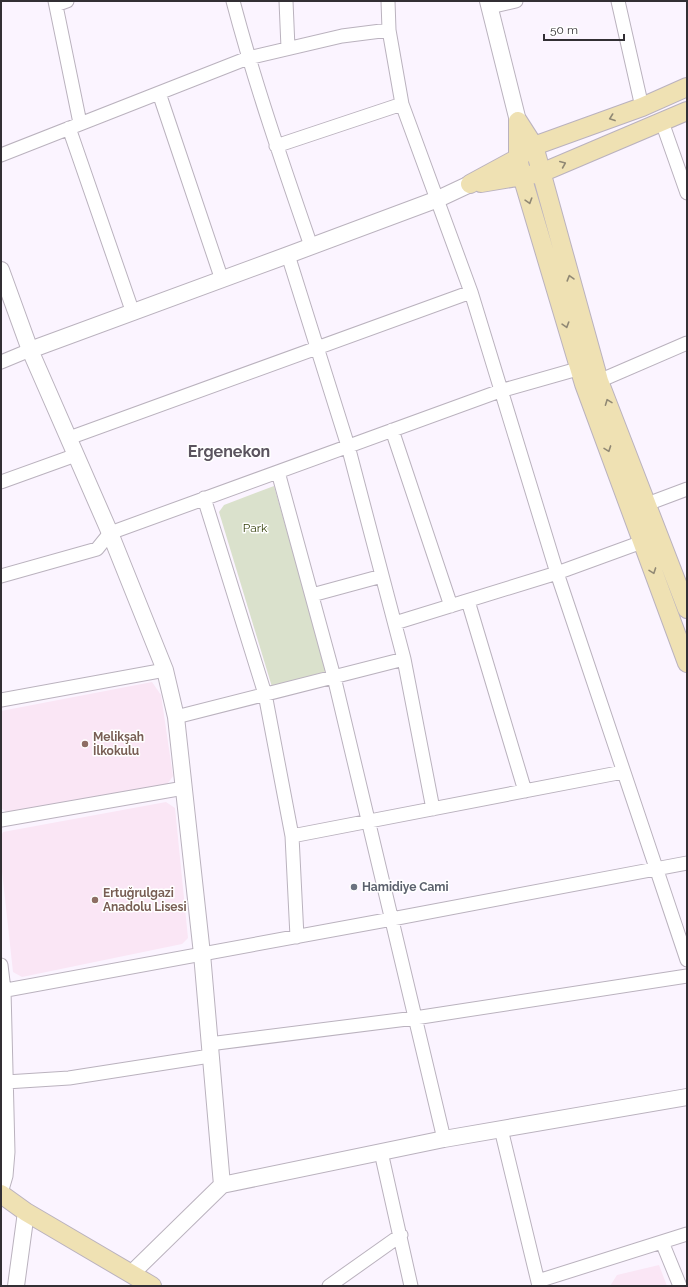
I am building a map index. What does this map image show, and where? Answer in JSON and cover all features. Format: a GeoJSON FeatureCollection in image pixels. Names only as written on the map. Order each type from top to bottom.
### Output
{"type":"FeatureCollection","features":[{"type":"Feature","properties":{"kind":"main road"},"geometry":{"type":"LineString","coordinates":[[470,184],[518,158],[534,146],[642,107],[687,86]]}},
{"type":"Feature","properties":{"kind":"main road"},"geometry":{"type":"LineString","coordinates":[[470,184],[541,173],[687,111]]}},
{"type":"Feature","properties":{"kind":"main road"},"geometry":{"type":"LineString","coordinates":[[518,121],[534,146],[589,375],[646,504],[686,605]]}},
{"type":"Feature","properties":{"kind":"main road"},"geometry":{"type":"LineString","coordinates":[[518,121],[518,158],[522,176],[589,375],[642,542],[687,663]]}},
{"type":"Feature","properties":{"kind":"main road"},"geometry":{"type":"LineString","coordinates":[[1,1193],[26,1212],[152,1286]]}},
{"type":"Feature","properties":{"kind":"street"},"geometry":{"type":"LineString","coordinates":[[233,1],[248,58],[276,146],[311,246]]}},
{"type":"Feature","properties":{"kind":"street"},"geometry":{"type":"LineString","coordinates":[[286,1],[288,48]]}},
{"type":"Feature","properties":{"kind":"street"},"geometry":{"type":"LineString","coordinates":[[388,1],[389,30],[402,104],[438,199],[470,292],[557,573],[687,960]]}},
{"type":"Feature","properties":{"kind":"street"},"geometry":{"type":"LineString","coordinates":[[516,1],[489,4],[518,121]]}},
{"type":"Feature","properties":{"kind":"street"},"geometry":{"type":"LineString","coordinates":[[618,1],[642,107]]}},
{"type":"Feature","properties":{"kind":"street"},"geometry":{"type":"LineString","coordinates":[[60,2],[74,126],[133,313]]}},
{"type":"Feature","properties":{"kind":"street"},"geometry":{"type":"LineString","coordinates":[[1,155],[248,58],[342,36],[389,30]]}},
{"type":"Feature","properties":{"kind":"street"},"geometry":{"type":"LineString","coordinates":[[158,93],[222,280]]}},
{"type":"Feature","properties":{"kind":"street"},"geometry":{"type":"LineString","coordinates":[[276,146],[402,104]]}},
{"type":"Feature","properties":{"kind":"street"},"geometry":{"type":"LineString","coordinates":[[662,122],[687,193]]}},
{"type":"Feature","properties":{"kind":"street"},"geometry":{"type":"LineString","coordinates":[[1,362],[438,199],[470,184]]}},
{"type":"Feature","properties":{"kind":"street"},"geometry":{"type":"LineString","coordinates":[[288,255],[348,446],[395,623],[404,659],[433,809]]}},
{"type":"Feature","properties":{"kind":"street"},"geometry":{"type":"LineString","coordinates":[[1,270],[30,350],[110,533],[165,670],[176,717],[184,788],[202,954],[222,1185]]}},
{"type":"Feature","properties":{"kind":"street"},"geometry":{"type":"LineString","coordinates":[[68,438],[470,292]]}},
{"type":"Feature","properties":{"kind":"street"},"geometry":{"type":"LineString","coordinates":[[1,576],[97,548],[110,533],[500,391],[589,375],[686,349]]}},
{"type":"Feature","properties":{"kind":"street"},"geometry":{"type":"LineString","coordinates":[[392,430],[451,606]]}},
{"type":"Feature","properties":{"kind":"street"},"geometry":{"type":"LineString","coordinates":[[1,482],[76,455]]}},
{"type":"Feature","properties":{"kind":"street"},"geometry":{"type":"LineString","coordinates":[[278,472],[334,677],[444,1139]]}},
{"type":"Feature","properties":{"kind":"street"},"geometry":{"type":"LineString","coordinates":[[646,504],[687,488]]}},
{"type":"Feature","properties":{"kind":"street"},"geometry":{"type":"LineString","coordinates":[[204,498],[265,694],[292,836],[297,937]]}},
{"type":"Feature","properties":{"kind":"street"},"geometry":{"type":"LineString","coordinates":[[395,623],[557,573],[642,542]]}},
{"type":"Feature","properties":{"kind":"street"},"geometry":{"type":"LineString","coordinates":[[312,595],[382,576]]}},
{"type":"Feature","properties":{"kind":"street"},"geometry":{"type":"LineString","coordinates":[[468,601],[525,791]]}},
{"type":"Feature","properties":{"kind":"street"},"geometry":{"type":"LineString","coordinates":[[176,717],[404,659]]}},
{"type":"Feature","properties":{"kind":"street"},"geometry":{"type":"LineString","coordinates":[[1,700],[165,670]]}},
{"type":"Feature","properties":{"kind":"street"},"geometry":{"type":"LineString","coordinates":[[292,836],[623,772]]}},
{"type":"Feature","properties":{"kind":"street"},"geometry":{"type":"LineString","coordinates":[[1,820],[184,788]]}},
{"type":"Feature","properties":{"kind":"street"},"geometry":{"type":"LineString","coordinates":[[2,990],[297,937],[687,863]]}},
{"type":"Feature","properties":{"kind":"street"},"geometry":{"type":"LineString","coordinates":[[1,965],[8,1152],[6,1176],[1,1193]]}},
{"type":"Feature","properties":{"kind":"street"},"geometry":{"type":"LineString","coordinates":[[6,1082],[69,1078],[210,1050],[687,976]]}},
{"type":"Feature","properties":{"kind":"street"},"geometry":{"type":"LineString","coordinates":[[131,1274],[222,1185],[444,1139],[687,1098]]}},
{"type":"Feature","properties":{"kind":"street"},"geometry":{"type":"LineString","coordinates":[[501,1129],[538,1284],[687,1234]]}},
{"type":"Feature","properties":{"kind":"street"},"geometry":{"type":"LineString","coordinates":[[381,1152],[401,1235],[411,1286]]}},
{"type":"Feature","properties":{"kind":"street"},"geometry":{"type":"LineString","coordinates":[[20,1285],[26,1212]]}},
{"type":"Feature","properties":{"kind":"street"},"geometry":{"type":"LineString","coordinates":[[329,1286],[401,1235]]}},
{"type":"Feature","properties":{"kind":"street"},"geometry":{"type":"LineString","coordinates":[[662,1242],[680,1286]]}},
{"type":"Feature","properties":{"kind":"shaded area","name":"Melikşah İlkokulu"},"geometry":{"type":"Polygon","coordinates":[[[152,682],[161,695],[173,776],[166,786],[8,813],[1,808],[1,711],[152,682]]]}},
{"type":"Feature","properties":{"kind":"shaded area","name":"Ertuğrulgazi Anadolu Lisesi"},"geometry":{"type":"Polygon","coordinates":[[[166,802],[175,808],[188,938],[182,944],[22,977],[13,972],[1,862],[1,836],[3,832],[166,802]]]}},
{"type":"Feature","properties":{"kind":"shaded area"},"geometry":{"type":"Polygon","coordinates":[[[659,1265],[667,1286],[610,1286],[617,1275],[659,1265]]]}},
{"type":"Feature","properties":{"kind":"green space","name":"Park"},"geometry":{"type":"Polygon","coordinates":[[[274,486],[327,671],[272,687],[219,512],[224,505],[274,486]]]}},
{"type":"Feature","properties":{"kind":"place","name":"Melikşah İlkokulu"},"geometry":{"type":"Point","coordinates":[85,744]}},
{"type":"Feature","properties":{"kind":"place","name":"Hamidiye Cami"},"geometry":{"type":"Point","coordinates":[354,887]}},
{"type":"Feature","properties":{"kind":"place","name":"Ertuğrulgazi Anadolu Lisesi"},"geometry":{"type":"Point","coordinates":[95,900]}},
{"type":"Feature","properties":{"kind":"district","name":"Ergenekon"},"geometry":{"type":"Point","coordinates":[229,451]}}]}
